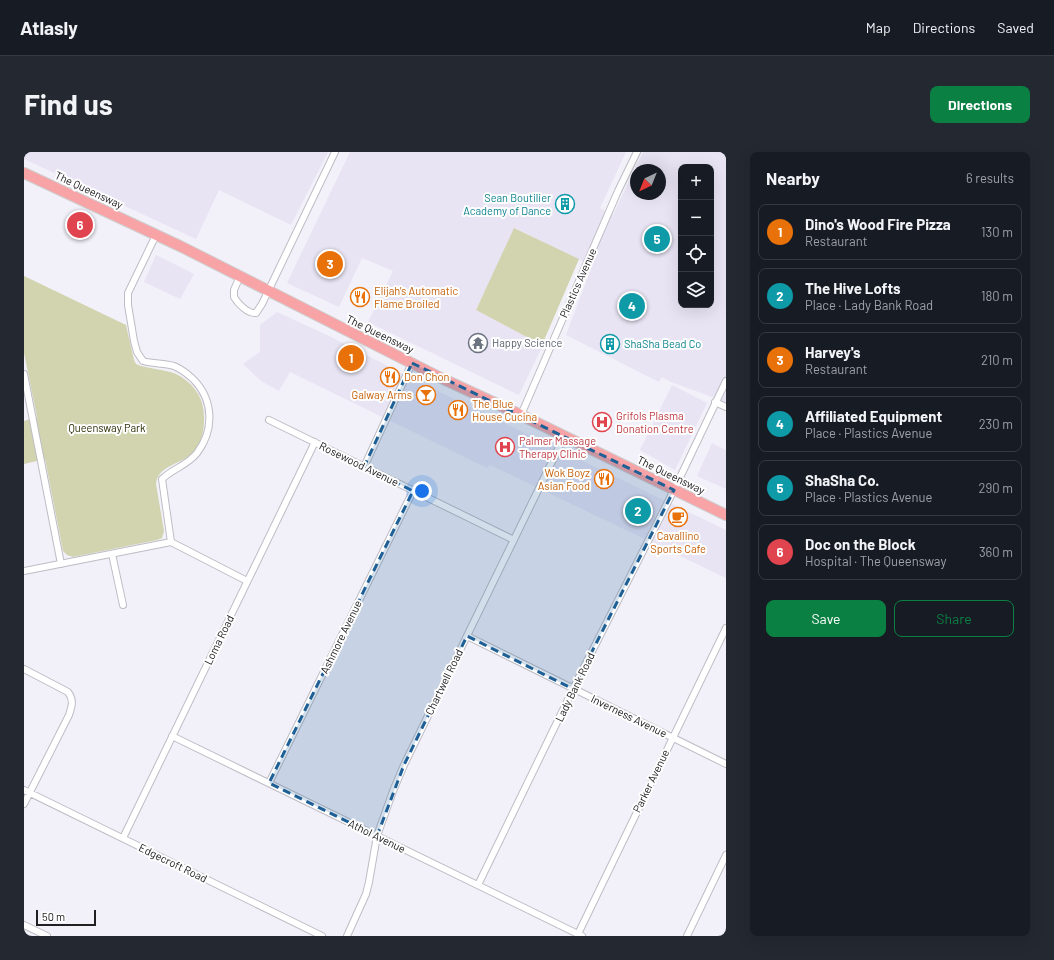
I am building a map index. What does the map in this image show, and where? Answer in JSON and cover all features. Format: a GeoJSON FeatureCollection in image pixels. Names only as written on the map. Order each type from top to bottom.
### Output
{"type":"FeatureCollection","features":[{"type":"Feature","properties":{"kind":"main road","name":"The Queensway"},"geometry":{"type":"LineString","coordinates":[[24,173],[156,235],[441,378],[521,415],[726,515]]}},
{"type":"Feature","properties":{"kind":"street"},"geometry":{"type":"LineString","coordinates":[[240,276],[234,290],[234,297],[248,312],[257,312],[335,152]]}},
{"type":"Feature","properties":{"kind":"street","name":"Plastics Avenue"},"geometry":{"type":"LineString","coordinates":[[521,415],[618,191],[637,152]]}},
{"type":"Feature","properties":{"kind":"street"},"geometry":{"type":"LineString","coordinates":[[156,235],[128,294],[128,305],[137,352],[143,361],[175,366],[190,376],[203,392],[210,417],[208,434],[196,455],[186,463],[166,474],[162,479],[171,542]]}},
{"type":"Feature","properties":{"kind":"street"},"geometry":{"type":"LineString","coordinates":[[364,467],[412,363]]}},
{"type":"Feature","properties":{"kind":"street"},"geometry":{"type":"LineString","coordinates":[[24,374],[61,564]]}},
{"type":"Feature","properties":{"kind":"street","name":"Lady Bank Road"},"geometry":{"type":"LineString","coordinates":[[478,885],[573,689],[674,490],[726,381]]}},
{"type":"Feature","properties":{"kind":"street"},"geometry":{"type":"LineString","coordinates":[[715,402],[726,407]]}},
{"type":"Feature","properties":{"kind":"street","name":"Rosewood Avenue"},"geometry":{"type":"LineString","coordinates":[[269,420],[514,540]]}},
{"type":"Feature","properties":{"kind":"street","name":"Chartwell Road"},"geometry":{"type":"LineString","coordinates":[[347,936],[369,882],[377,836],[404,765],[564,437]]}},
{"type":"Feature","properties":{"kind":"street","name":"Loma Road"},"geometry":{"type":"LineString","coordinates":[[122,838],[314,442]]}},
{"type":"Feature","properties":{"kind":"street","name":"Ashmore Avenue"},"geometry":{"type":"LineString","coordinates":[[269,783],[413,491]]}},
{"type":"Feature","properties":{"kind":"street"},"geometry":{"type":"LineString","coordinates":[[24,571],[171,542],[247,580]]}},
{"type":"Feature","properties":{"kind":"street"},"geometry":{"type":"LineString","coordinates":[[112,554],[123,605]]}},
{"type":"Feature","properties":{"kind":"street","name":"Parker Avenue"},"geometry":{"type":"LineString","coordinates":[[580,935],[672,737],[726,628]]}},
{"type":"Feature","properties":{"kind":"street","name":"Inverness Avenue"},"geometry":{"type":"LineString","coordinates":[[467,636],[726,764]]}},
{"type":"Feature","properties":{"kind":"street"},"geometry":{"type":"LineString","coordinates":[[24,669],[68,692],[73,702],[69,715],[27,791],[24,804]]}},
{"type":"Feature","properties":{"kind":"street","name":"Athol Avenue"},"geometry":{"type":"LineString","coordinates":[[172,736],[580,935]]}},
{"type":"Feature","properties":{"kind":"street","name":"Edgecroft Road"},"geometry":{"type":"LineString","coordinates":[[27,791],[322,936]]}},
{"type":"Feature","properties":{"kind":"street"},"geometry":{"type":"LineString","coordinates":[[687,936],[726,855]]}},
{"type":"Feature","properties":{"kind":"street"},"geometry":{"type":"LineString","coordinates":[[24,925],[47,936]]}},
{"type":"Feature","properties":{"kind":"highlighted area"},"geometry":{"type":"Polygon","coordinates":[[[412,363],[674,490],[573,689],[467,636],[404,765],[377,836],[269,783],[413,491],[364,467],[412,363]]]}},
{"type":"Feature","properties":{"kind":"shaded area"},"geometry":{"type":"Polygon","coordinates":[[[24,152],[328,152],[291,225],[219,190],[196,239],[24,159],[24,152]]]}},
{"type":"Feature","properties":{"kind":"shaded area"},"geometry":{"type":"Polygon","coordinates":[[[350,152],[626,152],[600,208],[613,215],[630,179],[630,200],[666,200],[666,164],[637,164],[643,152],[726,152],[726,402],[671,382],[662,377],[659,382],[566,335],[592,266],[515,228],[476,310],[543,345],[519,395],[368,322],[393,271],[362,258],[339,307],[287,283],[350,152]]]}},
{"type":"Feature","properties":{"kind":"shaded area"},"geometry":{"type":"Polygon","coordinates":[[[156,255],[194,274],[180,299],[144,282],[156,255]]]}},
{"type":"Feature","properties":{"kind":"shaded area"},"geometry":{"type":"Polygon","coordinates":[[[277,312],[726,530],[726,578],[490,465],[487,468],[290,372],[279,391],[261,381],[243,364],[260,352],[260,325],[277,312]]]}},
{"type":"Feature","properties":{"kind":"shaded area"},"geometry":{"type":"Polygon","coordinates":[[[672,385],[707,403],[675,470],[640,450],[672,385]]]}},
{"type":"Feature","properties":{"kind":"shaded area"},"geometry":{"type":"Polygon","coordinates":[[[712,443],[726,450],[726,489],[697,476],[712,443]]]}},
{"type":"Feature","properties":{"kind":"green space"},"geometry":{"type":"Polygon","coordinates":[[[514,228],[579,259],[542,345],[476,310],[514,228]]]}},
{"type":"Feature","properties":{"kind":"green space","name":"Queensway Park"},"geometry":{"type":"Polygon","coordinates":[[[24,276],[126,325],[136,364],[176,374],[187,381],[198,393],[203,407],[204,423],[197,448],[190,455],[169,466],[160,473],[156,484],[164,531],[162,538],[73,557],[67,555],[63,551],[45,459],[24,464],[24,421],[37,417],[24,353],[24,276]]]}},
{"type":"Feature","properties":{"kind":"place","name":"Sean Boutilier Academy of Dance"},"geometry":{"type":"Point","coordinates":[565,204]}},
{"type":"Feature","properties":{"kind":"place","name":"Doc on the Block"},"geometry":{"type":"Point","coordinates":[80,225]}},
{"type":"Feature","properties":{"kind":"place","name":"ShaSha Co."},"geometry":{"type":"Point","coordinates":[657,239]}},
{"type":"Feature","properties":{"kind":"place","name":"Harvey's"},"geometry":{"type":"Point","coordinates":[330,264]}},
{"type":"Feature","properties":{"kind":"place","name":"Elijah's Automatic Flame Broiled"},"geometry":{"type":"Point","coordinates":[360,297]}},
{"type":"Feature","properties":{"kind":"place","name":"Affiliated Equipment"},"geometry":{"type":"Point","coordinates":[632,306]}},
{"type":"Feature","properties":{"kind":"place","name":"Happy Science"},"geometry":{"type":"Point","coordinates":[478,343]}},
{"type":"Feature","properties":{"kind":"place","name":"ShaSha Bead Co"},"geometry":{"type":"Point","coordinates":[610,344]}},
{"type":"Feature","properties":{"kind":"place","name":"Dino's Wood Fire Pizza"},"geometry":{"type":"Point","coordinates":[351,358]}},
{"type":"Feature","properties":{"kind":"place","name":"Don Chon"},"geometry":{"type":"Point","coordinates":[390,377]}},
{"type":"Feature","properties":{"kind":"place","name":"Galway Arms"},"geometry":{"type":"Point","coordinates":[426,395]}},
{"type":"Feature","properties":{"kind":"place","name":"The Blue House Cucina"},"geometry":{"type":"Point","coordinates":[458,410]}},
{"type":"Feature","properties":{"kind":"place","name":"Grifols Plasma Donation Centre"},"geometry":{"type":"Point","coordinates":[602,422]}},
{"type":"Feature","properties":{"kind":"place","name":"Palmer Massage Therapy Clinic"},"geometry":{"type":"Point","coordinates":[505,447]}},
{"type":"Feature","properties":{"kind":"place","name":"Wok Boyz Asian Food"},"geometry":{"type":"Point","coordinates":[604,479]}},
{"type":"Feature","properties":{"kind":"place","name":"The Hive Lofts"},"geometry":{"type":"Point","coordinates":[638,511]}},
{"type":"Feature","properties":{"kind":"place","name":"Cavallino Sports Cafe"},"geometry":{"type":"Point","coordinates":[678,517]}}]}
